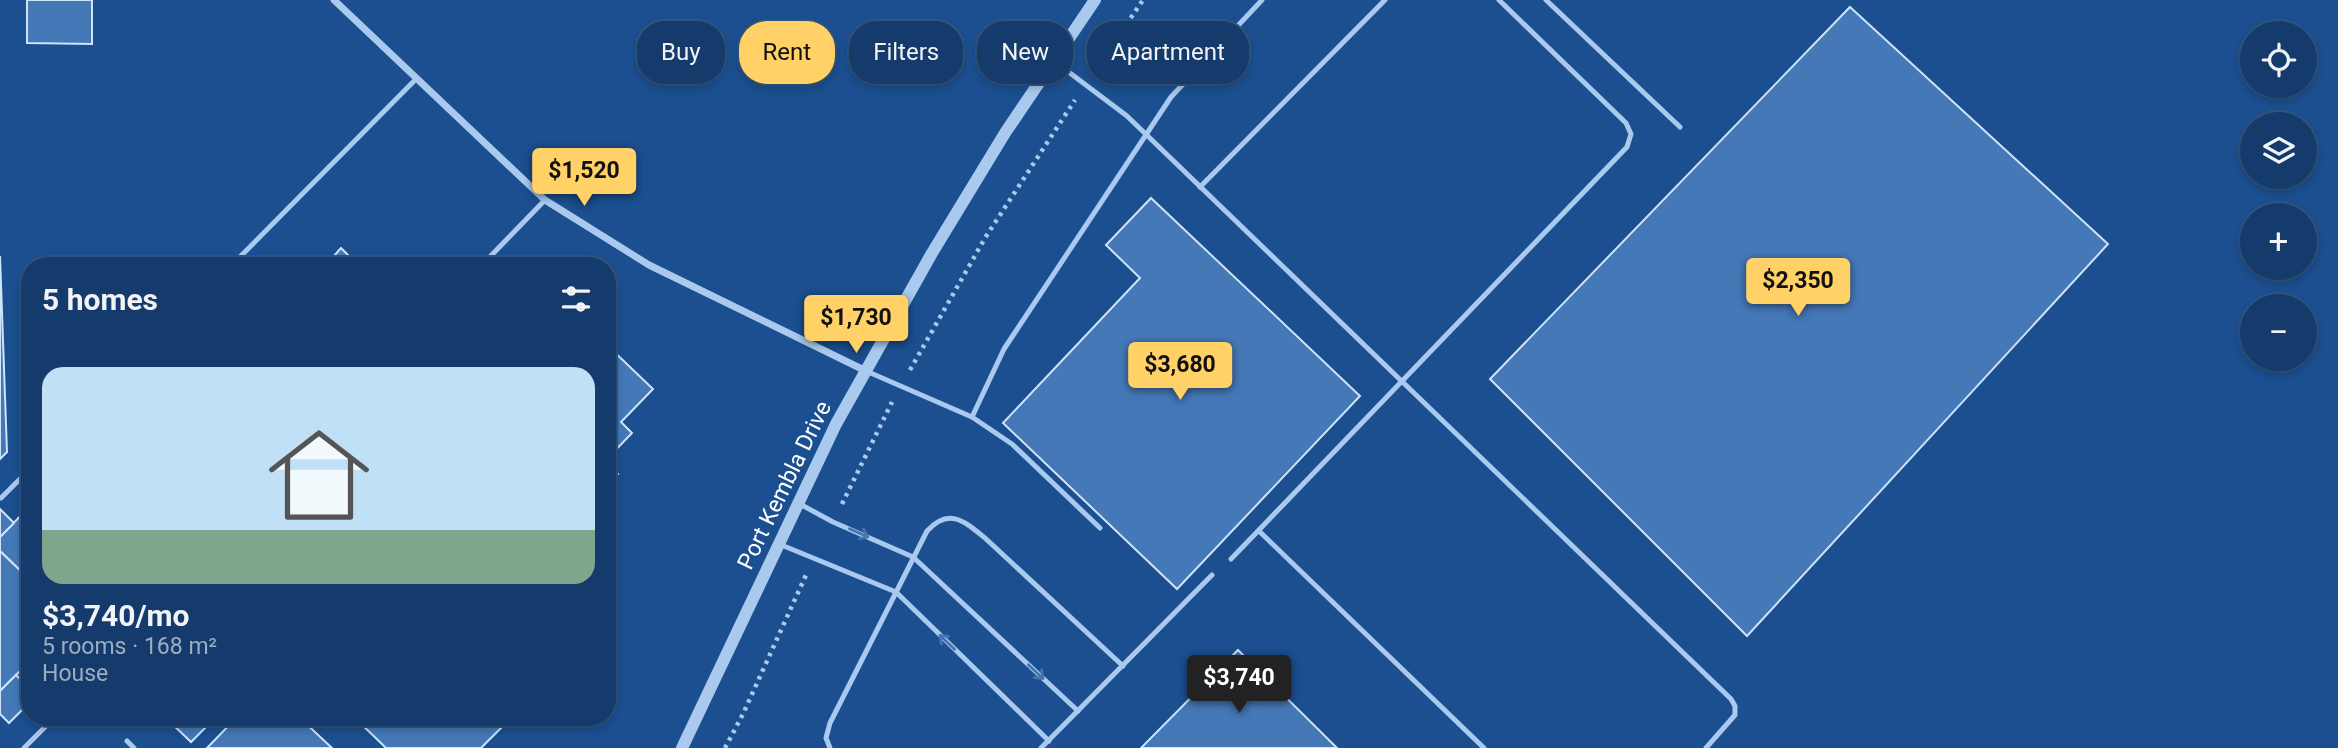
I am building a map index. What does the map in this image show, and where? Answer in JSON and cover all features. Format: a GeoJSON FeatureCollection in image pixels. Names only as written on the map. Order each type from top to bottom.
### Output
{"type":"FeatureCollection","features":[{"type":"Feature","properties":{"kind":"street"},"geometry":{"type":"LineString","coordinates":[[334,0],[545,200],[649,265],[866,371]]}},
{"type":"Feature","properties":{"kind":"street","name":"Port Kembla Drive"},"geometry":{"type":"LineString","coordinates":[[1073,33],[1096,0]]}},
{"type":"Feature","properties":{"kind":"street","name":"Port Kembla Drive"},"geometry":{"type":"LineString","coordinates":[[682,748],[836,424],[932,253],[1005,133],[1038,84]]}},
{"type":"Feature","properties":{"kind":"lane"},"geometry":{"type":"LineString","coordinates":[[972,417],[1004,349],[1171,97],[1262,0]]}},
{"type":"Feature","properties":{"kind":"lane"},"geometry":{"type":"LineString","coordinates":[[1200,187],[1385,0]]}},
{"type":"Feature","properties":{"kind":"lane"},"geometry":{"type":"LineString","coordinates":[[1231,559],[1627,147],[1631,134],[1626,123],[1499,0]]}},
{"type":"Feature","properties":{"kind":"lane"},"geometry":{"type":"LineString","coordinates":[[1546,0],[1681,127]]}},
{"type":"Feature","properties":{"kind":"lane"},"geometry":{"type":"LineString","coordinates":[[1073,75],[1146,134],[1731,699],[1735,706],[1735,715],[1706,748]]}},
{"type":"Feature","properties":{"kind":"lane"},"geometry":{"type":"LineString","coordinates":[[240,257],[416,79]]}},
{"type":"Feature","properties":{"kind":"lane"},"geometry":{"type":"LineString","coordinates":[[490,257],[545,200]]}},
{"type":"Feature","properties":{"kind":"lane"},"geometry":{"type":"LineString","coordinates":[[866,371],[972,417],[1012,444],[1100,528]]}},
{"type":"Feature","properties":{"kind":"lane"},"geometry":{"type":"LineString","coordinates":[[1,498],[21,478]]}},
{"type":"Feature","properties":{"kind":"lane"},"geometry":{"type":"LineString","coordinates":[[798,503],[833,522],[913,557],[1078,711]]}},
{"type":"Feature","properties":{"kind":"lane"},"geometry":{"type":"LineString","coordinates":[[830,748],[825,738],[830,723],[926,531],[936,521],[950,517],[966,523],[985,538],[1123,666]]}},
{"type":"Feature","properties":{"kind":"lane"},"geometry":{"type":"LineString","coordinates":[[1259,531],[1484,748]]}},
{"type":"Feature","properties":{"kind":"lane"},"geometry":{"type":"LineString","coordinates":[[778,543],[896,592],[1049,741]]}},
{"type":"Feature","properties":{"kind":"lane"},"geometry":{"type":"LineString","coordinates":[[1041,748],[1212,575]]}},
{"type":"Feature","properties":{"kind":"lane"},"geometry":{"type":"LineString","coordinates":[[24,748],[46,726]]}},
{"type":"Feature","properties":{"kind":"lane"},"geometry":{"type":"LineString","coordinates":[[127,741],[134,748]]}},
{"type":"Feature","properties":{"kind":"path"},"geometry":{"type":"LineString","coordinates":[[833,522],[901,386],[985,238],[1143,0]]}},
{"type":"Feature","properties":{"kind":"path"},"geometry":{"type":"LineString","coordinates":[[725,748],[814,558]]}},
{"type":"Feature","properties":{"kind":"building"},"geometry":{"type":"Polygon","coordinates":[[[27,0],[92,0],[92,44],[27,43],[27,0]]]}},
{"type":"Feature","properties":{"kind":"building"},"geometry":{"type":"Polygon","coordinates":[[[1850,7],[2108,244],[1747,636],[1490,379],[1850,7]]]}},
{"type":"Feature","properties":{"kind":"building"},"geometry":{"type":"Polygon","coordinates":[[[1151,198],[1360,396],[1177,589],[1003,423],[1140,278],[1106,245],[1151,198]]]}},
{"type":"Feature","properties":{"kind":"building"},"geometry":{"type":"Polygon","coordinates":[[[341,248],[350,257],[333,257],[341,248]]]}},
{"type":"Feature","properties":{"kind":"building"},"geometry":{"type":"Polygon","coordinates":[[[0,256],[7,452],[0,459],[0,256]]]}},
{"type":"Feature","properties":{"kind":"building"},"geometry":{"type":"Polygon","coordinates":[[[616,354],[653,389],[621,422],[632,433],[616,450],[616,354]]]}},
{"type":"Feature","properties":{"kind":"building"},"geometry":{"type":"Polygon","coordinates":[[[0,509],[14,523],[0,537],[0,509]]]}},
{"type":"Feature","properties":{"kind":"building"},"geometry":{"type":"Polygon","coordinates":[[[21,515],[21,571],[0,551],[0,537],[21,515]]]}},
{"type":"Feature","properties":{"kind":"building"},"geometry":{"type":"Polygon","coordinates":[[[0,551],[21,571],[21,670],[0,691],[0,551]]]}},
{"type":"Feature","properties":{"kind":"building"},"geometry":{"type":"Polygon","coordinates":[[[1238,650],[1337,748],[1141,748],[1238,650]]]}},
{"type":"Feature","properties":{"kind":"building"},"geometry":{"type":"Polygon","coordinates":[[[16,675],[21,680],[21,711],[9,723],[0,714],[0,691],[16,675]]]}},
{"type":"Feature","properties":{"kind":"building"},"geometry":{"type":"Polygon","coordinates":[[[174,726],[207,726],[191,742],[174,726]]]}},
{"type":"Feature","properties":{"kind":"building"},"geometry":{"type":"Polygon","coordinates":[[[228,726],[309,726],[332,748],[207,748],[228,726]]]}},
{"type":"Feature","properties":{"kind":"building"},"geometry":{"type":"Polygon","coordinates":[[[363,726],[503,726],[481,748],[386,748],[363,726]]]}}]}
